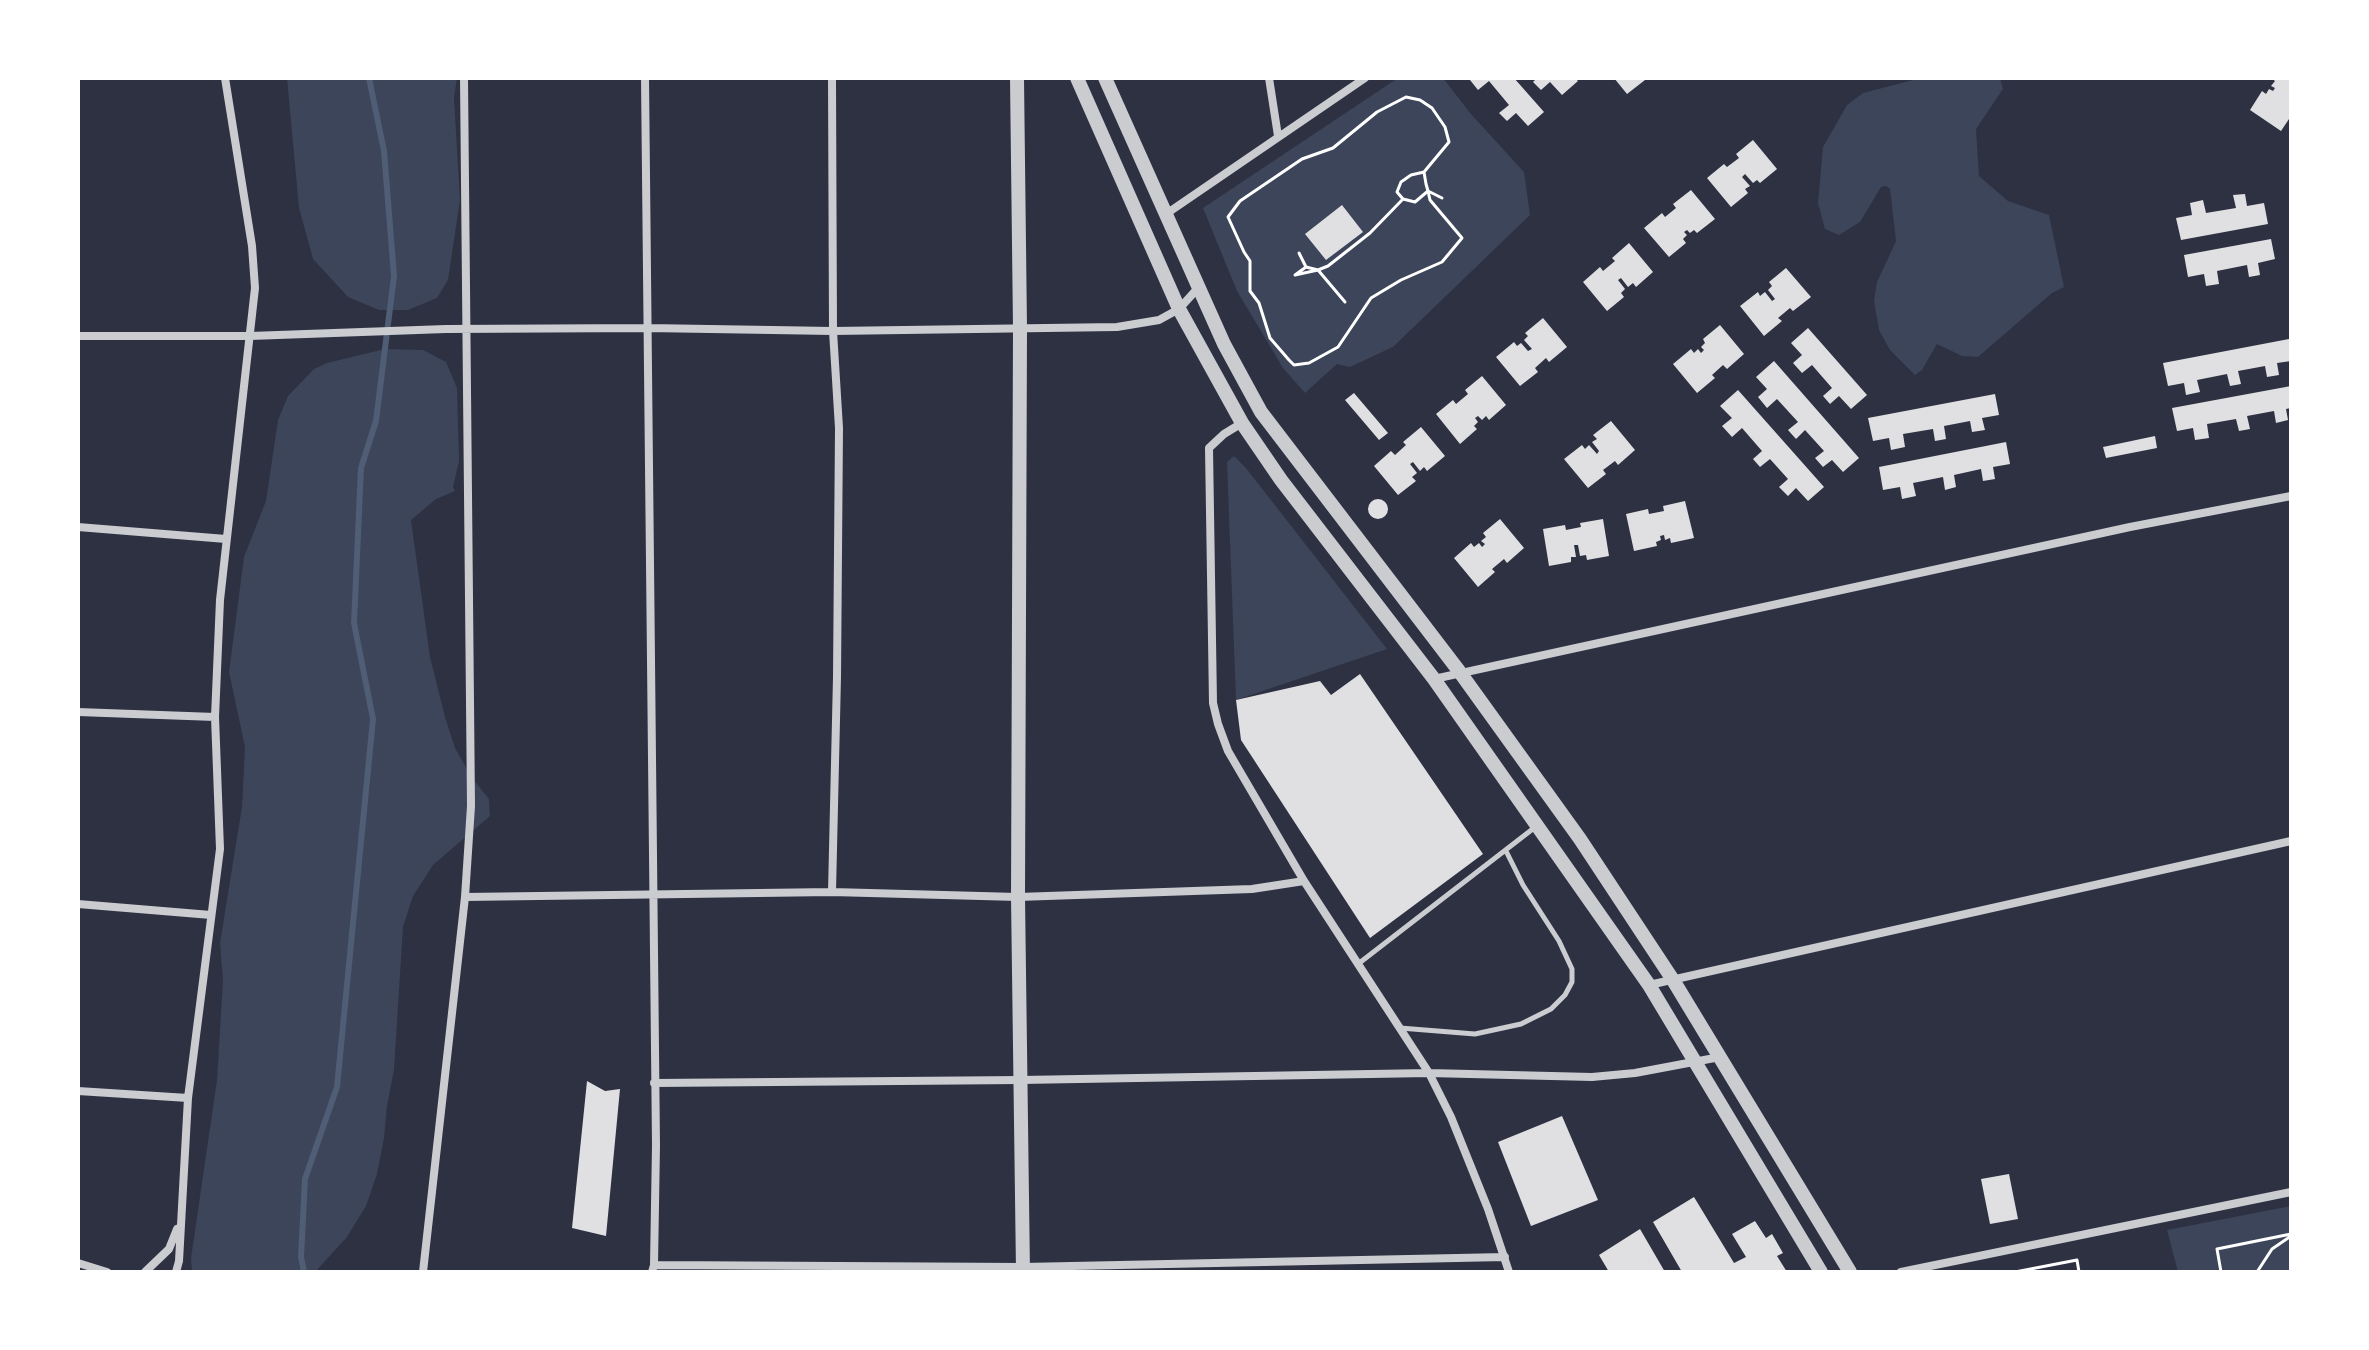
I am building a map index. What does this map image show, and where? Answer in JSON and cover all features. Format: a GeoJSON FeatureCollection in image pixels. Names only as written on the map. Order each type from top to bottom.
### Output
{"type":"FeatureCollection","features":[{"type":"Feature","properties":{"kind":"street"},"geometry":{"type":"LineString","coordinates":[[176,1272],[188,1098],[220,849],[215,717],[219,612],[255,288],[252,246],[225,78]]}},
{"type":"Feature","properties":{"kind":"street"},"geometry":{"type":"LineString","coordinates":[[423,1272],[465,897],[471,806],[464,78]]}},
{"type":"Feature","properties":{"kind":"street"},"geometry":{"type":"LineString","coordinates":[[645,78],[654,896],[653,1268],[1023,1269],[1505,1257]]}},
{"type":"Feature","properties":{"kind":"street"},"geometry":{"type":"LineString","coordinates":[[832,78],[833,331],[839,428],[832,892]]}},
{"type":"Feature","properties":{"kind":"street"},"geometry":{"type":"LineString","coordinates":[[1017,78],[1020,328],[1018,897],[1023,1269]]}},
{"type":"Feature","properties":{"kind":"street"},"geometry":{"type":"LineString","coordinates":[[1077,78],[1179,309],[1242,423],[1281,480],[1434,679],[1649,985],[1821,1272]]}},
{"type":"Feature","properties":{"kind":"street"},"geometry":{"type":"LineString","coordinates":[[1105,78],[1198,288],[1235,367],[1261,412],[1459,671],[1580,839],[1673,980],[1850,1272]]}},
{"type":"Feature","properties":{"kind":"street"},"geometry":{"type":"LineString","coordinates":[[1269,78],[1278,136]]}},
{"type":"Feature","properties":{"kind":"street"},"geometry":{"type":"LineString","coordinates":[[1166,214],[1365,78]]}},
{"type":"Feature","properties":{"kind":"street"},"geometry":{"type":"LineString","coordinates":[[78,336],[250,336],[446,329],[833,331],[1141,324],[1159,320],[1179,309],[1198,288]]}},
{"type":"Feature","properties":{"kind":"street"},"geometry":{"type":"LineString","coordinates":[[1242,423],[1209,448],[1213,703],[1218,724],[1228,751],[1304,881],[1429,1073],[1451,1117],[1509,1272]]}},
{"type":"Feature","properties":{"kind":"street"},"geometry":{"type":"LineString","coordinates":[[1434,679],[1459,671],[2130,527],[2291,496]]}},
{"type":"Feature","properties":{"kind":"street"},"geometry":{"type":"LineString","coordinates":[[78,527],[226,539]]}},
{"type":"Feature","properties":{"kind":"street"},"geometry":{"type":"LineString","coordinates":[[78,712],[215,717]]}},
{"type":"Feature","properties":{"kind":"street"},"geometry":{"type":"LineString","coordinates":[[1649,985],[2291,841]]}},
{"type":"Feature","properties":{"kind":"street"},"geometry":{"type":"LineString","coordinates":[[465,897],[832,892],[1018,897],[1252,889],[1304,881]]}},
{"type":"Feature","properties":{"kind":"street"},"geometry":{"type":"LineString","coordinates":[[78,904],[211,915]]}},
{"type":"Feature","properties":{"kind":"street"},"geometry":{"type":"LineString","coordinates":[[654,1083],[1429,1073],[1592,1077],[1635,1073],[1721,1057]]}},
{"type":"Feature","properties":{"kind":"street"},"geometry":{"type":"LineString","coordinates":[[78,1091],[188,1098]]}},
{"type":"Feature","properties":{"kind":"street"},"geometry":{"type":"LineString","coordinates":[[1901,1272],[2291,1192]]}},
{"type":"Feature","properties":{"kind":"street"},"geometry":{"type":"LineString","coordinates":[[145,1272],[169,1249],[181,1221]]}},
{"type":"Feature","properties":{"kind":"street"},"geometry":{"type":"LineString","coordinates":[[78,1263],[107,1272]]}},
{"type":"Feature","properties":{"kind":"lane"},"geometry":{"type":"LineString","coordinates":[[1358,964],[1537,826]]}},
{"type":"Feature","properties":{"kind":"lane"},"geometry":{"type":"LineString","coordinates":[[1399,1028],[1475,1034],[1521,1024],[1551,1009],[1565,995],[1572,982],[1572,969],[1506,851]]}},
{"type":"Feature","properties":{"kind":"path"},"geometry":{"type":"LineString","coordinates":[[1424,172],[1430,200],[1462,238],[1442,262],[1401,280],[1371,298],[1338,347],[1309,363],[1294,365],[1270,338],[1265,316],[1250,291],[1250,261],[1228,217],[1240,201],[1302,159],[1333,148],[1377,112],[1406,97],[1420,100],[1432,108],[1445,127],[1449,142],[1424,172],[1411,175],[1401,182],[1397,192],[1403,199],[1415,202],[1428,191]]}},
{"type":"Feature","properties":{"kind":"path"},"geometry":{"type":"LineString","coordinates":[[1428,191],[1442,198]]}},
{"type":"Feature","properties":{"kind":"path"},"geometry":{"type":"LineString","coordinates":[[1306,267],[1295,275],[1328,266],[1370,233],[1403,199]]}},
{"type":"Feature","properties":{"kind":"path"},"geometry":{"type":"LineString","coordinates":[[1299,253],[1306,267],[1318,270],[1345,302]]}},
{"type":"Feature","properties":{"kind":"path"},"geometry":{"type":"LineString","coordinates":[[2221,1272],[2217,1249],[2291,1235]]}},
{"type":"Feature","properties":{"kind":"path"},"geometry":{"type":"LineString","coordinates":[[2257,1272],[2272,1249],[2291,1235]]}},
{"type":"Feature","properties":{"kind":"path"},"geometry":{"type":"LineString","coordinates":[[2015,1272],[2077,1260],[2079,1272]]}},
{"type":"Feature","properties":{"kind":"shaded area"},"geometry":{"type":"Polygon","coordinates":[[[287,78],[457,78],[454,98],[460,200],[448,280],[437,298],[408,310],[379,310],[348,297],[313,259],[299,208],[287,78]]]}},
{"type":"Feature","properties":{"kind":"shaded area"},"geometry":{"type":"Polygon","coordinates":[[[1398,78],[1443,78],[1524,172],[1530,215],[1393,347],[1350,367],[1337,364],[1305,393],[1283,368],[1237,291],[1203,208],[1398,78]]]}},
{"type":"Feature","properties":{"kind":"shaded area"},"geometry":{"type":"Polygon","coordinates":[[[1921,78],[2000,78],[2003,89],[1976,129],[1979,176],[2008,201],[2049,215],[2064,287],[2052,293],[1978,357],[1962,356],[1937,344],[1922,370],[1915,375],[1890,350],[1879,330],[1874,301],[1877,282],[1896,241],[1890,189],[1881,187],[1860,222],[1839,235],[1825,229],[1818,203],[1823,147],[1847,105],[1863,93],[1921,78]]]}},
{"type":"Feature","properties":{"kind":"shaded area"},"geometry":{"type":"Polygon","coordinates":[[[385,349],[423,350],[446,362],[457,388],[459,461],[453,487],[455,491],[436,499],[411,520],[430,657],[445,717],[455,748],[472,778],[489,799],[490,816],[433,865],[413,896],[403,927],[394,1070],[384,1138],[377,1174],[366,1206],[347,1237],[315,1272],[192,1272],[191,1258],[217,1080],[223,981],[220,943],[242,807],[245,747],[229,672],[244,557],[266,501],[278,420],[288,396],[314,369],[385,349]]]}},
{"type":"Feature","properties":{"kind":"shaded area"},"geometry":{"type":"Polygon","coordinates":[[[1234,456],[1387,649],[1236,700],[1227,462],[1234,456]]]}},
{"type":"Feature","properties":{"kind":"shaded area"},"geometry":{"type":"Polygon","coordinates":[[[2291,1206],[2291,1272],[2178,1272],[2167,1230],[2291,1206]]]}},
{"type":"Feature","properties":{"kind":"building"},"geometry":{"type":"Polygon","coordinates":[[[1514,78],[1544,112],[1528,126],[1516,113],[1507,121],[1499,113],[1509,105],[1489,81],[1478,90],[1470,80],[1514,78]]]}},
{"type":"Feature","properties":{"kind":"building"},"geometry":{"type":"Polygon","coordinates":[[[1537,78],[1575,78],[1578,81],[1562,95],[1550,82],[1541,90],[1533,82],[1537,78]]]}},
{"type":"Feature","properties":{"kind":"building"},"geometry":{"type":"Polygon","coordinates":[[[1614,78],[1643,78],[1645,80],[1627,94],[1614,78]]]}},
{"type":"Feature","properties":{"kind":"building"},"geometry":{"type":"Polygon","coordinates":[[[2271,78],[2291,78],[2291,116],[2281,131],[2250,110],[2262,91],[2266,94],[2269,89],[2273,91],[2275,88],[2271,86],[2275,81],[2271,78]]]}},
{"type":"Feature","properties":{"kind":"building"},"geometry":{"type":"Polygon","coordinates":[[[1753,140],[1777,169],[1760,183],[1757,180],[1753,183],[1745,174],[1742,177],[1750,186],[1745,189],[1748,193],[1731,207],[1707,178],[1724,164],[1727,167],[1739,158],[1736,154],[1753,140]]]}},
{"type":"Feature","properties":{"kind":"building"},"geometry":{"type":"Polygon","coordinates":[[[1691,190],[1715,219],[1697,233],[1694,230],[1684,232],[1687,235],[1683,239],[1686,243],[1669,257],[1644,228],[1662,213],[1665,217],[1676,208],[1673,204],[1691,190]]]}},
{"type":"Feature","properties":{"kind":"building"},"geometry":{"type":"Polygon","coordinates":[[[2245,194],[2247,206],[2264,203],[2268,224],[2181,240],[2176,218],[2192,215],[2190,203],[2203,200],[2206,213],[2236,208],[2233,195],[2245,194]]]}},
{"type":"Feature","properties":{"kind":"building"},"geometry":{"type":"Polygon","coordinates":[[[1342,205],[1363,232],[1326,260],[1305,234],[1342,205]]]}},
{"type":"Feature","properties":{"kind":"building"},"geometry":{"type":"Polygon","coordinates":[[[2271,239],[2275,259],[2258,263],[2260,275],[2249,277],[2247,265],[2217,271],[2219,284],[2206,286],[2204,274],[2188,277],[2184,255],[2271,239]]]}},
{"type":"Feature","properties":{"kind":"building"},"geometry":{"type":"Polygon","coordinates":[[[1629,243],[1653,272],[1636,287],[1633,283],[1628,287],[1621,278],[1618,280],[1625,289],[1621,293],[1624,297],[1607,311],[1583,282],[1600,267],[1603,271],[1615,261],[1612,258],[1629,243]]]}},
{"type":"Feature","properties":{"kind":"building"},"geometry":{"type":"Polygon","coordinates":[[[1786,268],[1811,297],[1793,311],[1790,308],[1778,318],[1782,321],[1764,336],[1740,306],[1758,292],[1760,296],[1765,292],[1772,301],[1775,299],[1768,290],[1772,286],[1769,282],[1786,268]]]}},
{"type":"Feature","properties":{"kind":"building"},"geometry":{"type":"Polygon","coordinates":[[[1543,318],[1567,347],[1549,362],[1546,358],[1535,368],[1538,372],[1520,386],[1496,357],[1514,342],[1517,346],[1521,343],[1528,351],[1532,349],[1524,340],[1528,336],[1525,333],[1543,318]]]}},
{"type":"Feature","properties":{"kind":"building"},"geometry":{"type":"Polygon","coordinates":[[[1720,325],[1744,354],[1727,369],[1723,365],[1712,375],[1715,378],[1697,393],[1673,364],[1691,349],[1694,353],[1698,349],[1701,353],[1705,343],[1703,339],[1720,325]]]}},
{"type":"Feature","properties":{"kind":"building"},"geometry":{"type":"Polygon","coordinates":[[[1808,328],[1867,395],[1851,409],[1839,396],[1830,404],[1823,396],[1832,388],[1812,365],[1802,373],[1793,363],[1802,355],[1791,343],[1808,328]]]}},
{"type":"Feature","properties":{"kind":"building"},"geometry":{"type":"Polygon","coordinates":[[[2289,339],[2291,361],[2277,363],[2279,375],[2267,377],[2265,366],[2238,371],[2241,384],[2230,386],[2227,374],[2197,380],[2200,392],[2186,395],[2184,383],[2168,386],[2163,363],[2289,339]]]}},
{"type":"Feature","properties":{"kind":"building"},"geometry":{"type":"Polygon","coordinates":[[[1774,361],[1859,458],[1843,472],[1832,460],[1823,467],[1815,458],[1824,451],[1805,430],[1796,439],[1788,430],[1798,422],[1777,399],[1767,408],[1758,397],[1767,389],[1756,377],[1774,361]]]}},
{"type":"Feature","properties":{"kind":"building"},"geometry":{"type":"Polygon","coordinates":[[[1482,376],[1506,405],[1489,420],[1486,416],[1482,420],[1478,416],[1475,418],[1478,422],[1474,426],[1477,429],[1460,444],[1436,414],[1453,400],[1456,404],[1468,394],[1465,390],[1482,376]]]}},
{"type":"Feature","properties":{"kind":"building"},"geometry":{"type":"Polygon","coordinates":[[[2291,386],[2291,408],[2286,409],[2288,420],[2276,423],[2274,411],[2247,416],[2250,429],[2239,431],[2236,419],[2207,424],[2209,438],[2195,440],[2193,428],[2177,431],[2172,408],[2291,386]]]}},
{"type":"Feature","properties":{"kind":"building"},"geometry":{"type":"Polygon","coordinates":[[[1738,390],[1824,487],[1808,501],[1796,488],[1788,496],[1779,487],[1788,479],[1770,459],[1760,467],[1753,459],[1762,451],[1742,428],[1732,437],[1722,426],[1732,418],[1720,406],[1738,390]]]}},
{"type":"Feature","properties":{"kind":"building"},"geometry":{"type":"Polygon","coordinates":[[[1354,393],[1388,433],[1379,440],[1345,400],[1354,393]]]}},
{"type":"Feature","properties":{"kind":"building"},"geometry":{"type":"Polygon","coordinates":[[[1995,394],[1999,415],[1982,418],[1985,430],[1972,432],[1970,421],[1944,426],[1946,439],[1935,441],[1933,429],[1903,434],[1905,447],[1891,450],[1889,438],[1873,441],[1868,418],[1995,394]]]}},
{"type":"Feature","properties":{"kind":"building"},"geometry":{"type":"Polygon","coordinates":[[[1611,421],[1635,450],[1618,465],[1615,461],[1603,470],[1606,474],[1588,488],[1564,459],[1582,445],[1585,449],[1589,445],[1597,454],[1599,451],[1592,442],[1597,439],[1593,435],[1611,421]]]}},
{"type":"Feature","properties":{"kind":"building"},"geometry":{"type":"Polygon","coordinates":[[[1421,427],[1445,456],[1427,471],[1424,467],[1420,471],[1413,462],[1410,464],[1417,473],[1412,477],[1416,481],[1398,495],[1374,466],[1391,451],[1395,455],[1406,445],[1403,442],[1421,427]]]}},
{"type":"Feature","properties":{"kind":"building"},"geometry":{"type":"Polygon","coordinates":[[[2155,436],[2157,448],[2106,458],[2103,447],[2155,436]]]}},
{"type":"Feature","properties":{"kind":"building"},"geometry":{"type":"Polygon","coordinates":[[[2006,442],[2010,464],[1993,467],[1995,479],[1983,481],[1981,469],[1954,475],[1956,487],[1945,490],[1943,477],[1913,483],[1916,496],[1902,499],[1900,487],[1883,490],[1879,467],[2006,442]]]}},
{"type":"Feature","properties":{"kind":"building"},"geometry":{"type":"Polygon","coordinates":[[[1378,499],[1385,502],[1388,509],[1385,516],[1378,519],[1371,516],[1368,509],[1371,502],[1378,499]]]}},
{"type":"Feature","properties":{"kind":"building"},"geometry":{"type":"Polygon","coordinates":[[[1685,501],[1694,538],[1671,543],[1670,538],[1665,540],[1664,535],[1656,542],[1657,546],[1634,551],[1626,514],[1648,509],[1649,514],[1664,511],[1663,506],[1685,501]]]}},
{"type":"Feature","properties":{"kind":"building"},"geometry":{"type":"Polygon","coordinates":[[[1500,519],[1524,548],[1507,563],[1504,559],[1492,569],[1495,572],[1478,587],[1454,558],[1471,543],[1474,547],[1479,543],[1482,547],[1485,544],[1481,541],[1486,537],[1483,533],[1500,519]]]}},
{"type":"Feature","properties":{"kind":"building"},"geometry":{"type":"Polygon","coordinates":[[[1603,519],[1609,556],[1587,560],[1586,555],[1580,556],[1578,545],[1574,545],[1576,557],[1571,557],[1571,562],[1549,566],[1543,529],[1565,525],[1566,530],[1581,527],[1580,523],[1603,519]]]}},
{"type":"Feature","properties":{"kind":"building"},"geometry":{"type":"Polygon","coordinates":[[[1360,674],[1483,854],[1370,938],[1241,740],[1236,700],[1320,681],[1331,695],[1360,674]]]}},
{"type":"Feature","properties":{"kind":"building"},"geometry":{"type":"Polygon","coordinates":[[[587,1081],[605,1091],[620,1089],[606,1236],[572,1228],[587,1081]]]}},
{"type":"Feature","properties":{"kind":"building"},"geometry":{"type":"Polygon","coordinates":[[[1562,1116],[1598,1200],[1531,1226],[1498,1142],[1562,1116]]]}},
{"type":"Feature","properties":{"kind":"building"},"geometry":{"type":"Polygon","coordinates":[[[2009,1174],[2018,1219],[1990,1224],[1981,1179],[2009,1174]]]}},
{"type":"Feature","properties":{"kind":"building"},"geometry":{"type":"Polygon","coordinates":[[[1694,1197],[1734,1263],[1746,1257],[1732,1234],[1755,1221],[1766,1238],[1772,1234],[1783,1253],[1777,1256],[1787,1272],[1682,1272],[1653,1222],[1694,1197]]]}},
{"type":"Feature","properties":{"kind":"building"},"geometry":{"type":"Polygon","coordinates":[[[1640,1229],[1665,1272],[1609,1272],[1599,1255],[1640,1229]]]}},
{"type":"Feature","properties":{"kind":"waterway"},"geometry":{"type":"LineString","coordinates":[[304,1272],[301,1257],[305,1179],[337,1087],[373,719],[354,623],[361,468],[376,421],[394,276],[384,151],[369,78]]}}]}
